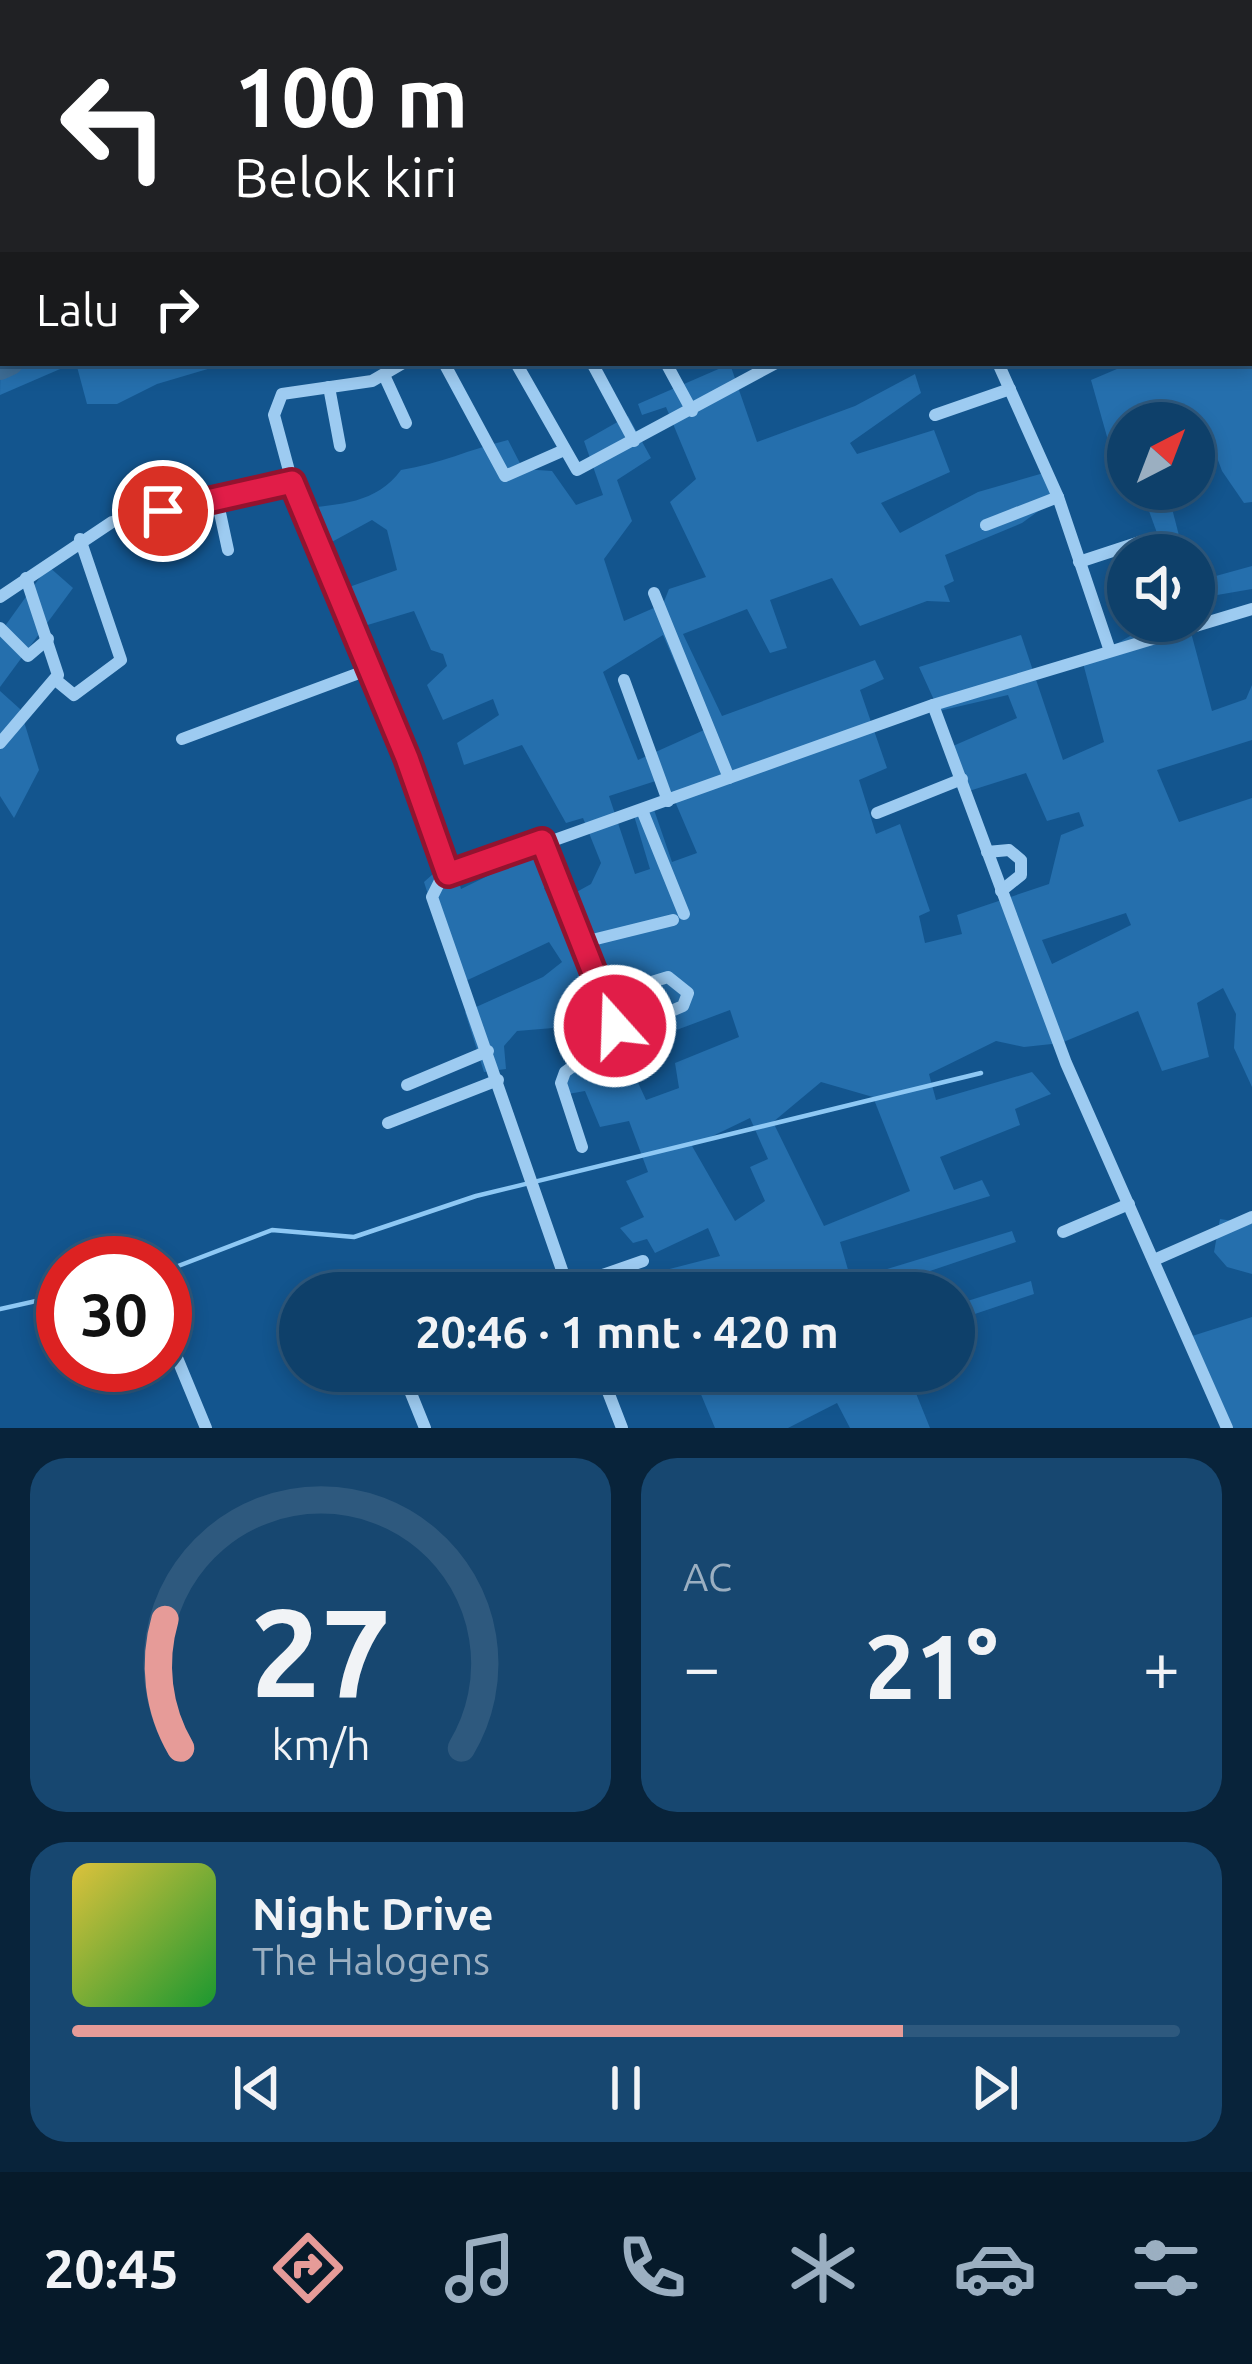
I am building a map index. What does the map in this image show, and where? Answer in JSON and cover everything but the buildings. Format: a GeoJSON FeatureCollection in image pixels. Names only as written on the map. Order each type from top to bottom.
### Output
{"type":"FeatureCollection","features":[{"type":"Feature","properties":{"kind":"street"},"geometry":{"type":"LineString","coordinates":[[398,366],[384,375],[294,389],[275,401],[292,482],[448,874]]}},
{"type":"Feature","properties":{"kind":"street"},"geometry":{"type":"LineString","coordinates":[[446,366],[505,476],[562,451]]}},
{"type":"Feature","properties":{"kind":"street"},"geometry":{"type":"LineString","coordinates":[[518,366],[562,451],[580,470],[771,366]]}},
{"type":"Feature","properties":{"kind":"street"},"geometry":{"type":"LineString","coordinates":[[594,366],[634,442]]}},
{"type":"Feature","properties":{"kind":"street"},"geometry":{"type":"LineString","coordinates":[[668,366],[692,411]]}},
{"type":"Feature","properties":{"kind":"street"},"geometry":{"type":"LineString","coordinates":[[742,366],[748,379]]}},
{"type":"Feature","properties":{"kind":"street"},"geometry":{"type":"LineString","coordinates":[[999,366],[1058,497],[1111,651]]}},
{"type":"Feature","properties":{"kind":"street"},"geometry":{"type":"LineString","coordinates":[[384,375],[406,423]]}},
{"type":"Feature","properties":{"kind":"street"},"geometry":{"type":"LineString","coordinates":[[329,387],[340,446]]}},
{"type":"Feature","properties":{"kind":"street"},"geometry":{"type":"LineString","coordinates":[[935,415],[1010,389]]}},
{"type":"Feature","properties":{"kind":"street"},"geometry":{"type":"LineString","coordinates":[[0,597],[80,539],[112,522],[292,482]]}},
{"type":"Feature","properties":{"kind":"street"},"geometry":{"type":"LineString","coordinates":[[986,525],[1058,497]]}},
{"type":"Feature","properties":{"kind":"street"},"geometry":{"type":"LineString","coordinates":[[218,499],[228,550]]}},
{"type":"Feature","properties":{"kind":"street"},"geometry":{"type":"LineString","coordinates":[[26,578],[57,681],[74,695],[121,660],[80,539]]}},
{"type":"Feature","properties":{"kind":"street"},"geometry":{"type":"LineString","coordinates":[[1079,562],[1107,553]]}},
{"type":"Feature","properties":{"kind":"street"},"geometry":{"type":"LineString","coordinates":[[654,592],[729,778]]}},
{"type":"Feature","properties":{"kind":"street"},"geometry":{"type":"LineString","coordinates":[[562,1272],[433,898],[448,874],[933,705],[1252,609]]}},
{"type":"Feature","properties":{"kind":"street"},"geometry":{"type":"LineString","coordinates":[[0,628],[28,656],[48,639]]}},
{"type":"Feature","properties":{"kind":"street"},"geometry":{"type":"LineString","coordinates":[[182,739],[370,669]]}},
{"type":"Feature","properties":{"kind":"street"},"geometry":{"type":"LineString","coordinates":[[624,680],[668,801]]}},
{"type":"Feature","properties":{"kind":"street"},"geometry":{"type":"LineString","coordinates":[[0,743],[57,681]]}},
{"type":"Feature","properties":{"kind":"street"},"geometry":{"type":"LineString","coordinates":[[933,705],[1066,1063],[1227,1428]]}},
{"type":"Feature","properties":{"kind":"street"},"geometry":{"type":"LineString","coordinates":[[877,813],[962,778]]}},
{"type":"Feature","properties":{"kind":"street"},"geometry":{"type":"LineString","coordinates":[[584,942],[679,917],[642,810]]}},
{"type":"Feature","properties":{"kind":"street"},"geometry":{"type":"LineString","coordinates":[[542,841],[606,996],[616,1034]]}},
{"type":"Feature","properties":{"kind":"street"},"geometry":{"type":"LineString","coordinates":[[988,852],[1009,850],[1021,860],[1021,874],[1001,891]]}},
{"type":"Feature","properties":{"kind":"street"},"geometry":{"type":"LineString","coordinates":[[582,1147],[561,1083],[565,1072],[616,1034],[683,1006],[688,993],[668,977],[606,996]]}},
{"type":"Feature","properties":{"kind":"street"},"geometry":{"type":"LineString","coordinates":[[407,1085],[488,1052]]}},
{"type":"Feature","properties":{"kind":"street"},"geometry":{"type":"LineString","coordinates":[[388,1124],[498,1080]]}},
{"type":"Feature","properties":{"kind":"street"},"geometry":{"type":"LineString","coordinates":[[1064,1232],[1129,1204]]}},
{"type":"Feature","properties":{"kind":"street"},"geometry":{"type":"LineString","coordinates":[[1154,1260],[1252,1216]]}},
{"type":"Feature","properties":{"kind":"street"},"geometry":{"type":"LineString","coordinates":[[615,1272],[643,1261]]}},
{"type":"Feature","properties":{"kind":"street"},"geometry":{"type":"LineString","coordinates":[[191,1392],[206,1428]]}},
{"type":"Feature","properties":{"kind":"street"},"geometry":{"type":"LineString","coordinates":[[411,1392],[425,1428]]}},
{"type":"Feature","properties":{"kind":"street"},"geometry":{"type":"LineString","coordinates":[[607,1392],[622,1428]]}},
{"type":"Feature","properties":{"kind":"shaded area"},"geometry":{"type":"Polygon","coordinates":[[[0,366],[67,366],[0,395],[0,366]]]}},
{"type":"Feature","properties":{"kind":"shaded area"},"geometry":{"type":"Polygon","coordinates":[[[77,366],[218,366],[157,384],[117,404],[87,404],[77,366]]]}},
{"type":"Feature","properties":{"kind":"shaded area"},"geometry":{"type":"Polygon","coordinates":[[[731,366],[757,442],[855,406],[915,374],[921,393],[850,443],[857,454],[934,430],[950,472],[881,503],[900,533],[978,492],[1047,472],[1058,497],[1022,523],[945,555],[954,581],[944,586],[950,602],[927,601],[860,626],[832,578],[770,600],[787,648],[770,653],[747,609],[683,634],[722,716],[875,660],[884,679],[860,690],[887,768],[859,780],[876,834],[900,824],[930,911],[919,916],[925,943],[962,934],[957,915],[1049,884],[1061,835],[1084,826],[1079,812],[1047,821],[1026,773],[969,791],[953,746],[1017,718],[1008,695],[939,711],[919,667],[1021,635],[1063,760],[1104,742],[1083,663],[1120,642],[1194,642],[1212,711],[1246,699],[1252,685],[1252,740],[1157,770],[1179,822],[1252,798],[1252,1087],[1234,1048],[1236,1014],[1223,988],[1197,1003],[1209,1057],[1162,1071],[1138,1011],[1061,1043],[1024,1047],[996,1041],[929,1074],[936,1100],[1032,1072],[1051,1094],[1015,1109],[1020,1125],[940,1157],[954,1190],[982,1180],[990,1196],[840,1242],[849,1272],[658,1272],[720,1256],[708,1228],[655,1253],[647,1239],[633,1243],[620,1228],[644,1217],[626,1181],[648,1172],[629,1121],[600,1127],[585,1091],[568,1094],[560,1076],[582,1064],[569,1039],[553,1028],[517,1031],[504,1046],[506,1069],[484,1072],[465,1012],[543,977],[562,962],[549,942],[457,985],[424,882],[452,857],[461,889],[553,844],[560,868],[557,882],[544,888],[553,905],[591,884],[601,863],[583,818],[566,823],[522,745],[464,765],[457,743],[499,715],[493,699],[443,720],[427,685],[447,666],[443,654],[431,650],[414,611],[351,630],[335,592],[397,570],[387,530],[372,520],[319,549],[299,509],[369,496],[401,470],[508,440],[523,469],[552,471],[576,505],[603,495],[584,441],[628,416],[651,458],[617,480],[632,521],[604,559],[624,621],[663,604],[669,589],[706,577],[670,502],[696,479],[666,407],[642,415],[638,404],[731,366]],[[663,635],[603,672],[638,760],[704,730],[663,635]],[[665,778],[609,796],[635,874],[650,869],[632,809],[651,801],[672,862],[697,853],[665,778]],[[1126,913],[1042,940],[1052,964],[1131,925],[1126,913]],[[730,1010],[623,1050],[646,1100],[679,1088],[675,1063],[739,1037],[730,1010]],[[821,1082],[773,1122],[824,1226],[910,1191],[873,1097],[821,1082]],[[750,1118],[692,1146],[735,1221],[765,1201],[750,1167],[768,1159],[750,1118]]]}},
{"type":"Feature","properties":{"kind":"shaded area"},"geometry":{"type":"Polygon","coordinates":[[[1124,366],[1252,366],[1252,502],[1244,503],[1215,452],[1215,402],[1107,402],[1107,437],[1091,380],[1124,366]]]}},
{"type":"Feature","properties":{"kind":"shaded area"},"geometry":{"type":"Polygon","coordinates":[[[1149,510],[1172,510],[1179,534],[1157,534],[1149,510]]]}},
{"type":"Feature","properties":{"kind":"shaded area"},"geometry":{"type":"Polygon","coordinates":[[[48,566],[73,588],[0,687],[0,633],[48,566]]]}},
{"type":"Feature","properties":{"kind":"shaded area"},"geometry":{"type":"Polygon","coordinates":[[[1252,566],[1252,589],[1215,595],[1215,576],[1252,566]]]}},
{"type":"Feature","properties":{"kind":"shaded area"},"geometry":{"type":"Polygon","coordinates":[[[0,691],[20,709],[39,770],[14,818],[0,796],[0,691]]]}},
{"type":"Feature","properties":{"kind":"shaded area"},"geometry":{"type":"Polygon","coordinates":[[[1220,1219],[1252,1224],[1252,1274],[1227,1267],[1214,1252],[1220,1219]]]}},
{"type":"Feature","properties":{"kind":"shaded area"},"geometry":{"type":"Polygon","coordinates":[[[1012,1231],[1016,1242],[927,1272],[877,1272],[1012,1231]]]}},
{"type":"Feature","properties":{"kind":"shaded area"},"geometry":{"type":"Polygon","coordinates":[[[1031,1281],[1034,1294],[975,1314],[975,1299],[1031,1281]]]}},
{"type":"Feature","properties":{"kind":"shaded area"},"geometry":{"type":"Polygon","coordinates":[[[1252,1317],[1252,1428],[1227,1428],[1189,1337],[1252,1317]]]}},
{"type":"Feature","properties":{"kind":"shaded area"},"geometry":{"type":"Polygon","coordinates":[[[700,1392],[915,1392],[930,1428],[850,1428],[837,1403],[788,1428],[715,1428],[700,1392]]]}},
{"type":"Feature","properties":{"kind":"waterway"},"geometry":{"type":"LineString","coordinates":[[0,368],[4,366]]}},
{"type":"Feature","properties":{"kind":"waterway"},"geometry":{"type":"LineString","coordinates":[[192,1261],[272,1230],[354,1237],[476,1196],[981,1073]]}},
{"type":"Feature","properties":{"kind":"waterway"},"geometry":{"type":"LineString","coordinates":[[0,1309],[36,1301]]}},
{"type":"Feature","properties":{"kind":"route"},"geometry":{"type":"LineString","coordinates":[[163,511],[292,482],[407,758],[448,874],[542,841],[615,1026]]}}]}
